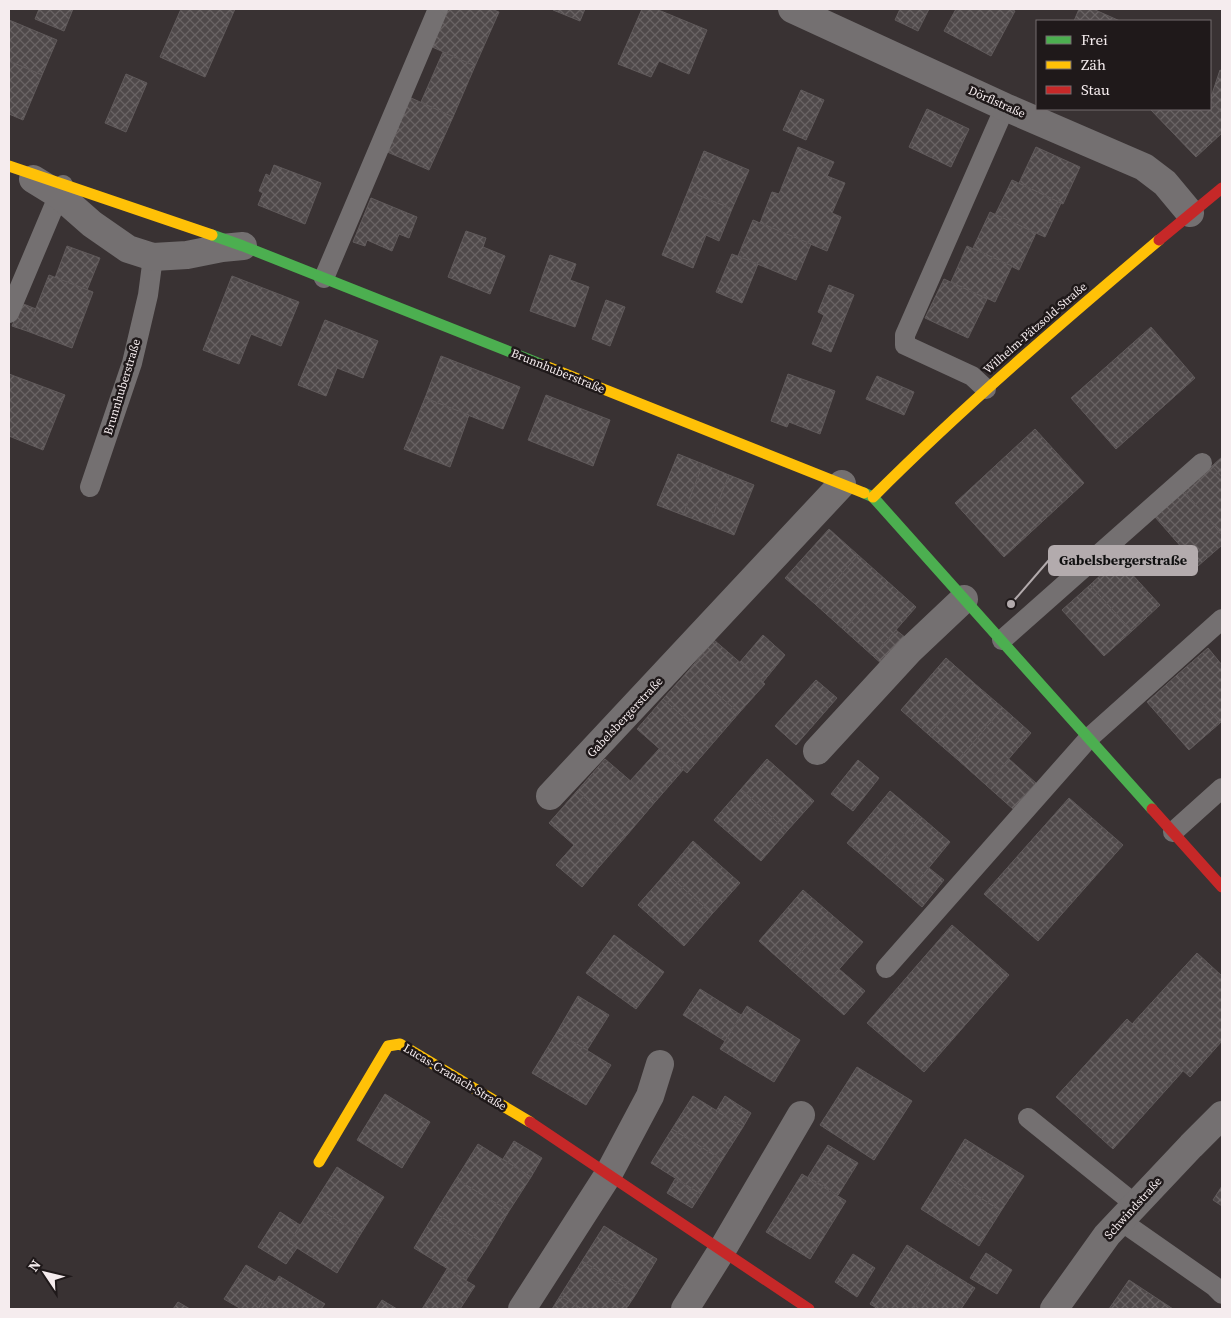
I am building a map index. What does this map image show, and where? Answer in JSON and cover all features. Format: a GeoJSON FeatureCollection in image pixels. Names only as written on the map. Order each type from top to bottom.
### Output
{"type":"FeatureCollection","features":[{"type":"Feature","properties":{"kind":"street","name":"Dörflstraße"},"geometry":{"type":"LineString","coordinates":[[792,9],[1006,107],[1144,167],[1165,183],[1190,213]]}},
{"type":"Feature","properties":{"kind":"street","name":"Brunnhuberstraße"},"geometry":{"type":"LineString","coordinates":[[15,169],[61,190],[243,246],[873,496]]}},
{"type":"Feature","properties":{"kind":"street","name":"Wilhelm-Pätzsold-Straße"},"geometry":{"type":"LineString","coordinates":[[873,496],[986,389],[1190,213],[1222,188]]}},
{"type":"Feature","properties":{"kind":"street","name":"Brunnhuberstraße"},"geometry":{"type":"LineString","coordinates":[[61,190],[92,224],[128,249],[153,257],[187,255],[243,246]]}},
{"type":"Feature","properties":{"kind":"street","name":"Gabelsbergerstraße"},"geometry":{"type":"LineString","coordinates":[[550,796],[842,484]]}},
{"type":"Feature","properties":{"kind":"street"},"geometry":{"type":"LineString","coordinates":[[873,496],[1222,887]]}},
{"type":"Feature","properties":{"kind":"street"},"geometry":{"type":"LineString","coordinates":[[817,751],[910,650],[964,599]]}},
{"type":"Feature","properties":{"kind":"street","name":"Lucas-Cranach-Straße"},"geometry":{"type":"LineString","coordinates":[[319,1162],[388,1046],[400,1044],[538,1127],[809,1309]]}},
{"type":"Feature","properties":{"kind":"street"},"geometry":{"type":"LineString","coordinates":[[522,1309],[608,1175],[650,1096],[660,1064]]}},
{"type":"Feature","properties":{"kind":"street"},"geometry":{"type":"LineString","coordinates":[[685,1309],[801,1115]]}},
{"type":"Feature","properties":{"kind":"street","name":"Schwindstraße"},"geometry":{"type":"LineString","coordinates":[[1054,1309],[1107,1235],[1222,1115]]}},
{"type":"Feature","properties":{"kind":"lane"},"geometry":{"type":"LineString","coordinates":[[324,278],[438,9]]}},
{"type":"Feature","properties":{"kind":"lane"},"geometry":{"type":"LineString","coordinates":[[986,389],[972,376],[906,345],[905,335],[1006,107]]}},
{"type":"Feature","properties":{"kind":"lane"},"geometry":{"type":"LineString","coordinates":[[9,313],[61,190]]}},
{"type":"Feature","properties":{"kind":"lane","name":"Brunnhuberstraße"},"geometry":{"type":"LineString","coordinates":[[90,487],[132,363],[148,295],[153,257]]}},
{"type":"Feature","properties":{"kind":"lane"},"geometry":{"type":"LineString","coordinates":[[1002,640],[1202,463]]}},
{"type":"Feature","properties":{"kind":"lane"},"geometry":{"type":"LineString","coordinates":[[886,968],[1089,738],[1222,619]]}},
{"type":"Feature","properties":{"kind":"lane"},"geometry":{"type":"LineString","coordinates":[[1173,832],[1222,788]]}},
{"type":"Feature","properties":{"kind":"lane"},"geometry":{"type":"LineString","coordinates":[[1028,1118],[1129,1213],[1222,1294]]}},
{"type":"Feature","properties":{"kind":"building"},"geometry":{"type":"Polygon","coordinates":[[[39,9],[73,9],[64,31],[35,19],[39,9]]]}},
{"type":"Feature","properties":{"kind":"building"},"geometry":{"type":"Polygon","coordinates":[[[181,9],[235,9],[205,77],[160,57],[181,9]]]}},
{"type":"Feature","properties":{"kind":"building"},"geometry":{"type":"Polygon","coordinates":[[[447,9],[491,9],[499,12],[475,66],[430,46],[447,9]]]}},
{"type":"Feature","properties":{"kind":"building"},"geometry":{"type":"Polygon","coordinates":[[[553,9],[585,9],[580,21],[553,9]]]}},
{"type":"Feature","properties":{"kind":"building"},"geometry":{"type":"Polygon","coordinates":[[[642,9],[656,9],[707,30],[689,74],[659,61],[651,77],[618,64],[642,9]]]}},
{"type":"Feature","properties":{"kind":"building"},"geometry":{"type":"Polygon","coordinates":[[[900,9],[929,9],[918,31],[895,20],[900,9]]]}},
{"type":"Feature","properties":{"kind":"building"},"geometry":{"type":"Polygon","coordinates":[[[956,9],[1010,9],[1015,11],[991,56],[944,31],[956,9]]]}},
{"type":"Feature","properties":{"kind":"building"},"geometry":{"type":"Polygon","coordinates":[[[1079,9],[1093,9],[1118,20],[1074,20],[1079,9]]]}},
{"type":"Feature","properties":{"kind":"building"},"geometry":{"type":"Polygon","coordinates":[[[9,20],[57,40],[42,75],[9,61],[9,20]]]}},
{"type":"Feature","properties":{"kind":"building"},"geometry":{"type":"Polygon","coordinates":[[[443,52],[475,66],[453,117],[421,102],[443,52]]]}},
{"type":"Feature","properties":{"kind":"building"},"geometry":{"type":"Polygon","coordinates":[[[9,61],[42,75],[23,120],[9,114],[9,61]]]}},
{"type":"Feature","properties":{"kind":"building"},"geometry":{"type":"Polygon","coordinates":[[[1220,70],[1222,71],[1222,113],[1211,101],[1220,70]]]}},
{"type":"Feature","properties":{"kind":"building"},"geometry":{"type":"Polygon","coordinates":[[[126,74],[147,83],[126,132],[105,123],[126,74]]]}},
{"type":"Feature","properties":{"kind":"building"},"geometry":{"type":"Polygon","coordinates":[[[801,90],[824,100],[806,140],[783,130],[801,90]]]}},
{"type":"Feature","properties":{"kind":"building"},"geometry":{"type":"Polygon","coordinates":[[[409,97],[453,117],[429,170],[385,151],[409,97]]]}},
{"type":"Feature","properties":{"kind":"building"},"geometry":{"type":"Polygon","coordinates":[[[1211,101],[1222,113],[1222,133],[1196,157],[1151,110],[1211,110],[1211,101]]]}},
{"type":"Feature","properties":{"kind":"building"},"geometry":{"type":"Polygon","coordinates":[[[927,109],[969,129],[951,167],[909,147],[927,109]]]}},
{"type":"Feature","properties":{"kind":"building"},"geometry":{"type":"Polygon","coordinates":[[[798,147],[834,162],[827,176],[845,183],[832,213],[841,217],[827,251],[760,223],[772,192],[779,194],[798,147]]]}},
{"type":"Feature","properties":{"kind":"building"},"geometry":{"type":"Polygon","coordinates":[[[1036,147],[1080,167],[1063,204],[1019,183],[1036,147]]]}},
{"type":"Feature","properties":{"kind":"building"},"geometry":{"type":"Polygon","coordinates":[[[704,151],[749,170],[732,209],[688,191],[704,151]]]}},
{"type":"Feature","properties":{"kind":"building"},"geometry":{"type":"Polygon","coordinates":[[[274,165],[321,183],[305,224],[258,205],[263,193],[259,191],[266,174],[270,176],[274,165]]]}},
{"type":"Feature","properties":{"kind":"building"},"geometry":{"type":"Polygon","coordinates":[[[1012,180],[1061,203],[1045,237],[995,215],[1012,180]]]}},
{"type":"Feature","properties":{"kind":"building"},"geometry":{"type":"Polygon","coordinates":[[[688,191],[732,209],[719,241],[706,235],[693,268],[662,255],[688,191]]]}},
{"type":"Feature","properties":{"kind":"building"},"geometry":{"type":"Polygon","coordinates":[[[371,198],[417,217],[409,238],[399,234],[392,251],[367,240],[365,246],[353,242],[371,198]]]}},
{"type":"Feature","properties":{"kind":"building"},"geometry":{"type":"Polygon","coordinates":[[[990,212],[1036,233],[1019,270],[973,248],[990,212]]]}},
{"type":"Feature","properties":{"kind":"building"},"geometry":{"type":"Polygon","coordinates":[[[753,220],[811,244],[796,280],[738,256],[753,220]]]}},
{"type":"Feature","properties":{"kind":"building"},"geometry":{"type":"Polygon","coordinates":[[[466,231],[486,238],[483,247],[505,256],[490,294],[448,277],[466,231]]]}},
{"type":"Feature","properties":{"kind":"building"},"geometry":{"type":"Polygon","coordinates":[[[67,246],[100,258],[87,290],[55,278],[67,246]]]}},
{"type":"Feature","properties":{"kind":"building"},"geometry":{"type":"Polygon","coordinates":[[[967,246],[1012,266],[995,302],[951,282],[967,246]]]}},
{"type":"Feature","properties":{"kind":"building"},"geometry":{"type":"Polygon","coordinates":[[[732,254],[758,264],[742,303],[716,292],[732,254]]]}},
{"type":"Feature","properties":{"kind":"building"},"geometry":{"type":"Polygon","coordinates":[[[550,255],[576,264],[570,280],[589,287],[575,327],[530,311],[550,255]]]}},
{"type":"Feature","properties":{"kind":"building"},"geometry":{"type":"Polygon","coordinates":[[[49,275],[93,292],[72,348],[27,331],[49,275]]]}},
{"type":"Feature","properties":{"kind":"building"},"geometry":{"type":"Polygon","coordinates":[[[232,276],[299,302],[281,346],[251,334],[239,364],[203,350],[232,276]]]}},
{"type":"Feature","properties":{"kind":"building"},"geometry":{"type":"Polygon","coordinates":[[[944,279],[987,299],[968,338],[925,318],[944,279]]]}},
{"type":"Feature","properties":{"kind":"building"},"geometry":{"type":"Polygon","coordinates":[[[829,285],[854,295],[831,352],[812,344],[824,315],[818,312],[829,285]]]}},
{"type":"Feature","properties":{"kind":"building"},"geometry":{"type":"Polygon","coordinates":[[[606,300],[625,307],[610,346],[592,339],[606,300]]]}},
{"type":"Feature","properties":{"kind":"building"},"geometry":{"type":"Polygon","coordinates":[[[21,303],[36,309],[27,331],[12,326],[21,303]]]}},
{"type":"Feature","properties":{"kind":"building"},"geometry":{"type":"Polygon","coordinates":[[[325,320],[378,341],[363,378],[337,368],[326,396],[298,385],[325,320]]]}},
{"type":"Feature","properties":{"kind":"building"},"geometry":{"type":"Polygon","coordinates":[[[1151,327],[1195,378],[1116,449],[1071,398],[1151,327]]]}},
{"type":"Feature","properties":{"kind":"building"},"geometry":{"type":"Polygon","coordinates":[[[441,356],[520,387],[503,429],[425,398],[441,356]]]}},
{"type":"Feature","properties":{"kind":"building"},"geometry":{"type":"Polygon","coordinates":[[[9,374],[65,395],[43,450],[9,436],[9,374]]]}},
{"type":"Feature","properties":{"kind":"building"},"geometry":{"type":"Polygon","coordinates":[[[788,374],[835,391],[820,434],[789,422],[787,427],[771,421],[788,374]]]}},
{"type":"Feature","properties":{"kind":"building"},"geometry":{"type":"Polygon","coordinates":[[[877,376],[914,392],[904,415],[866,399],[877,376]]]}},
{"type":"Feature","properties":{"kind":"building"},"geometry":{"type":"Polygon","coordinates":[[[546,395],[610,420],[593,466],[528,440],[546,395]]]}},
{"type":"Feature","properties":{"kind":"building"},"geometry":{"type":"Polygon","coordinates":[[[425,398],[469,415],[450,467],[404,449],[425,398]]]}},
{"type":"Feature","properties":{"kind":"building"},"geometry":{"type":"Polygon","coordinates":[[[1035,429],[1084,483],[1004,557],[955,503],[1035,429]]]}},
{"type":"Feature","properties":{"kind":"building"},"geometry":{"type":"Polygon","coordinates":[[[678,454],[703,464],[683,515],[657,505],[678,454]]]}},
{"type":"Feature","properties":{"kind":"building"},"geometry":{"type":"Polygon","coordinates":[[[1222,457],[1222,477],[1212,466],[1222,457]]]}},
{"type":"Feature","properties":{"kind":"building"},"geometry":{"type":"Polygon","coordinates":[[[703,464],[729,475],[709,525],[683,515],[703,464]]]}},
{"type":"Feature","properties":{"kind":"building"},"geometry":{"type":"Polygon","coordinates":[[[1212,466],[1222,477],[1222,535],[1184,491],[1212,466]]]}},
{"type":"Feature","properties":{"kind":"building"},"geometry":{"type":"Polygon","coordinates":[[[729,475],[754,485],[734,535],[709,525],[729,475]]]}},
{"type":"Feature","properties":{"kind":"building"},"geometry":{"type":"Polygon","coordinates":[[[1184,491],[1222,535],[1222,545],[1198,566],[1155,517],[1184,491]]]}},
{"type":"Feature","properties":{"kind":"building"},"geometry":{"type":"Polygon","coordinates":[[[829,529],[858,555],[815,604],[785,578],[829,529]]]}},
{"type":"Feature","properties":{"kind":"building"},"geometry":{"type":"Polygon","coordinates":[[[858,555],[887,581],[844,630],[815,604],[858,555]]]}},
{"type":"Feature","properties":{"kind":"building"},"geometry":{"type":"Polygon","coordinates":[[[1118,559],[1160,605],[1132,631],[1090,585],[1118,559]]]}},
{"type":"Feature","properties":{"kind":"building"},"geometry":{"type":"Polygon","coordinates":[[[887,581],[916,607],[873,656],[844,630],[887,581]]]}},
{"type":"Feature","properties":{"kind":"building"},"geometry":{"type":"Polygon","coordinates":[[[1090,585],[1132,631],[1104,656],[1062,610],[1090,585]]]}},
{"type":"Feature","properties":{"kind":"building"},"geometry":{"type":"Polygon","coordinates":[[[896,630],[906,638],[883,665],[873,656],[896,630]]]}},
{"type":"Feature","properties":{"kind":"building"},"geometry":{"type":"Polygon","coordinates":[[[763,635],[785,655],[763,682],[740,662],[763,635]]]}},
{"type":"Feature","properties":{"kind":"building"},"geometry":{"type":"Polygon","coordinates":[[[714,640],[765,684],[739,713],[689,670],[714,640]]]}},
{"type":"Feature","properties":{"kind":"building"},"geometry":{"type":"Polygon","coordinates":[[[1208,648],[1222,665],[1222,721],[1220,723],[1177,675],[1208,648]]]}},
{"type":"Feature","properties":{"kind":"building"},"geometry":{"type":"Polygon","coordinates":[[[946,658],[974,683],[929,735],[901,710],[946,658]]]}},
{"type":"Feature","properties":{"kind":"building"},"geometry":{"type":"Polygon","coordinates":[[[689,670],[739,713],[713,743],[663,699],[689,670]]]}},
{"type":"Feature","properties":{"kind":"building"},"geometry":{"type":"Polygon","coordinates":[[[1177,675],[1220,723],[1189,750],[1147,702],[1177,675]]]}},
{"type":"Feature","properties":{"kind":"building"},"geometry":{"type":"Polygon","coordinates":[[[816,680],[837,698],[796,745],[775,726],[816,680]]]}},
{"type":"Feature","properties":{"kind":"building"},"geometry":{"type":"Polygon","coordinates":[[[974,683],[1003,708],[958,760],[929,735],[974,683]]]}},
{"type":"Feature","properties":{"kind":"building"},"geometry":{"type":"Polygon","coordinates":[[[663,699],[713,743],[687,773],[637,729],[663,699]]]}},
{"type":"Feature","properties":{"kind":"building"},"geometry":{"type":"Polygon","coordinates":[[[1003,708],[1031,733],[986,785],[958,760],[1003,708]]]}},
{"type":"Feature","properties":{"kind":"building"},"geometry":{"type":"Polygon","coordinates":[[[659,749],[683,770],[655,802],[630,781],[659,749]]]}},
{"type":"Feature","properties":{"kind":"building"},"geometry":{"type":"Polygon","coordinates":[[[605,759],[655,802],[627,835],[577,791],[605,759]]]}},
{"type":"Feature","properties":{"kind":"building"},"geometry":{"type":"Polygon","coordinates":[[[767,759],[814,801],[787,831],[741,789],[767,759]]]}},
{"type":"Feature","properties":{"kind":"building"},"geometry":{"type":"Polygon","coordinates":[[[1009,759],[1036,783],[1013,809],[986,785],[1009,759]]]}},
{"type":"Feature","properties":{"kind":"building"},"geometry":{"type":"Polygon","coordinates":[[[858,760],[879,778],[853,811],[831,794],[858,760]]]}},
{"type":"Feature","properties":{"kind":"building"},"geometry":{"type":"Polygon","coordinates":[[[741,789],[787,831],[761,861],[714,820],[741,789]]]}},
{"type":"Feature","properties":{"kind":"building"},"geometry":{"type":"Polygon","coordinates":[[[577,791],[627,835],[599,867],[549,823],[577,791]]]}},
{"type":"Feature","properties":{"kind":"building"},"geometry":{"type":"Polygon","coordinates":[[[890,791],[920,816],[877,868],[847,843],[890,791]]]}},
{"type":"Feature","properties":{"kind":"building"},"geometry":{"type":"Polygon","coordinates":[[[1069,798],[1123,845],[1038,941],[984,894],[1069,798]]]}},
{"type":"Feature","properties":{"kind":"building"},"geometry":{"type":"Polygon","coordinates":[[[920,816],[950,842],[907,894],[877,868],[920,816]]]}},
{"type":"Feature","properties":{"kind":"building"},"geometry":{"type":"Polygon","coordinates":[[[693,841],[740,883],[712,914],[666,873],[693,841]]]}},
{"type":"Feature","properties":{"kind":"building"},"geometry":{"type":"Polygon","coordinates":[[[574,845],[599,867],[582,887],[556,865],[574,845]]]}},
{"type":"Feature","properties":{"kind":"building"},"geometry":{"type":"Polygon","coordinates":[[[929,868],[944,880],[922,907],[907,894],[929,868]]]}},
{"type":"Feature","properties":{"kind":"building"},"geometry":{"type":"Polygon","coordinates":[[[666,873],[712,914],[684,946],[638,905],[666,873]]]}},
{"type":"Feature","properties":{"kind":"building"},"geometry":{"type":"Polygon","coordinates":[[[803,890],[833,916],[788,967],[759,941],[803,890]]]}},
{"type":"Feature","properties":{"kind":"building"},"geometry":{"type":"Polygon","coordinates":[[[833,916],[863,942],[818,993],[788,967],[833,916]]]}},
{"type":"Feature","properties":{"kind":"building"},"geometry":{"type":"Polygon","coordinates":[[[952,925],[1009,975],[924,1072],[867,1023],[952,925]]]}},
{"type":"Feature","properties":{"kind":"building"},"geometry":{"type":"Polygon","coordinates":[[[614,935],[664,972],[636,1009],[586,973],[614,935]]]}},
{"type":"Feature","properties":{"kind":"building"},"geometry":{"type":"Polygon","coordinates":[[[1197,953],[1222,976],[1222,1041],[1190,1077],[1132,1024],[1197,953]]]}},
{"type":"Feature","properties":{"kind":"building"},"geometry":{"type":"Polygon","coordinates":[[[839,969],[865,991],[844,1015],[818,993],[839,969]]]}},
{"type":"Feature","properties":{"kind":"building"},"geometry":{"type":"Polygon","coordinates":[[[700,989],[741,1015],[725,1041],[683,1015],[700,989]]]}},
{"type":"Feature","properties":{"kind":"building"},"geometry":{"type":"Polygon","coordinates":[[[578,996],[609,1015],[587,1050],[557,1032],[578,996]]]}},
{"type":"Feature","properties":{"kind":"building"},"geometry":{"type":"Polygon","coordinates":[[[747,1006],[800,1040],[774,1082],[720,1049],[747,1006]]]}},
{"type":"Feature","properties":{"kind":"building"},"geometry":{"type":"Polygon","coordinates":[[[1127,1019],[1183,1071],[1113,1149],[1056,1097],[1127,1019]]]}},
{"type":"Feature","properties":{"kind":"building"},"geometry":{"type":"Polygon","coordinates":[[[557,1032],[611,1065],[586,1105],[532,1073],[557,1032]]]}},
{"type":"Feature","properties":{"kind":"building"},"geometry":{"type":"Polygon","coordinates":[[[857,1067],[912,1101],[874,1160],[820,1125],[857,1067]]]}},
{"type":"Feature","properties":{"kind":"building"},"geometry":{"type":"Polygon","coordinates":[[[385,1094],[430,1122],[402,1168],[357,1140],[385,1094]]]}},
{"type":"Feature","properties":{"kind":"building"},"geometry":{"type":"Polygon","coordinates":[[[693,1096],[743,1127],[722,1160],[672,1129],[693,1096]]]}},
{"type":"Feature","properties":{"kind":"building"},"geometry":{"type":"Polygon","coordinates":[[[725,1096],[751,1113],[743,1127],[716,1111],[725,1096]]]}},
{"type":"Feature","properties":{"kind":"building"},"geometry":{"type":"Polygon","coordinates":[[[672,1129],[722,1160],[701,1194],[651,1163],[672,1129]]]}},
{"type":"Feature","properties":{"kind":"building"},"geometry":{"type":"Polygon","coordinates":[[[965,1139],[1024,1176],[1001,1211],[943,1174],[965,1139]]]}},
{"type":"Feature","properties":{"kind":"building"},"geometry":{"type":"Polygon","coordinates":[[[514,1141],[542,1158],[531,1177],[503,1159],[514,1141]]]}},
{"type":"Feature","properties":{"kind":"building"},"geometry":{"type":"Polygon","coordinates":[[[478,1144],[531,1177],[509,1211],[456,1179],[478,1144]]]}},
{"type":"Feature","properties":{"kind":"building"},"geometry":{"type":"Polygon","coordinates":[[[828,1145],[858,1163],[838,1195],[808,1177],[828,1145]]]}},
{"type":"Feature","properties":{"kind":"building"},"geometry":{"type":"Polygon","coordinates":[[[337,1167],[384,1197],[360,1235],[313,1205],[337,1167]]]}},
{"type":"Feature","properties":{"kind":"building"},"geometry":{"type":"Polygon","coordinates":[[[802,1174],[846,1201],[810,1259],[766,1232],[802,1174]]]}},
{"type":"Feature","properties":{"kind":"building"},"geometry":{"type":"Polygon","coordinates":[[[943,1174],[1001,1211],[979,1246],[921,1209],[943,1174]]]}},
{"type":"Feature","properties":{"kind":"building"},"geometry":{"type":"Polygon","coordinates":[[[456,1179],[509,1211],[488,1246],[435,1213],[456,1179]]]}},
{"type":"Feature","properties":{"kind":"building"},"geometry":{"type":"Polygon","coordinates":[[[675,1179],[701,1194],[692,1208],[667,1193],[675,1179]]]}},
{"type":"Feature","properties":{"kind":"building"},"geometry":{"type":"Polygon","coordinates":[[[1222,1186],[1222,1206],[1213,1200],[1222,1186]]]}},
{"type":"Feature","properties":{"kind":"building"},"geometry":{"type":"Polygon","coordinates":[[[313,1205],[360,1235],[337,1273],[289,1243],[313,1205]]]}},
{"type":"Feature","properties":{"kind":"building"},"geometry":{"type":"Polygon","coordinates":[[[280,1212],[300,1225],[289,1243],[297,1248],[286,1264],[258,1247],[280,1212]]]}},
{"type":"Feature","properties":{"kind":"building"},"geometry":{"type":"Polygon","coordinates":[[[435,1213],[488,1246],[466,1280],[414,1248],[435,1213]]]}},
{"type":"Feature","properties":{"kind":"building"},"geometry":{"type":"Polygon","coordinates":[[[604,1226],[657,1259],[636,1294],[582,1261],[604,1226]]]}},
{"type":"Feature","properties":{"kind":"building"},"geometry":{"type":"Polygon","coordinates":[[[907,1245],[940,1266],[913,1309],[878,1309],[870,1304],[907,1245]]]}},
{"type":"Feature","properties":{"kind":"building"},"geometry":{"type":"Polygon","coordinates":[[[986,1253],[1012,1270],[997,1294],[970,1278],[986,1253]]]}},
{"type":"Feature","properties":{"kind":"building"},"geometry":{"type":"Polygon","coordinates":[[[853,1254],[875,1268],[857,1297],[835,1282],[853,1254]]]}},
{"type":"Feature","properties":{"kind":"building"},"geometry":{"type":"Polygon","coordinates":[[[582,1261],[636,1294],[626,1309],[582,1309],[560,1296],[582,1261]]]}},
{"type":"Feature","properties":{"kind":"building"},"geometry":{"type":"Polygon","coordinates":[[[246,1265],[275,1282],[258,1309],[241,1309],[224,1299],[246,1265]]]}},
{"type":"Feature","properties":{"kind":"building"},"geometry":{"type":"Polygon","coordinates":[[[940,1266],[975,1288],[961,1309],[913,1309],[940,1266]]]}},
{"type":"Feature","properties":{"kind":"building"},"geometry":{"type":"Polygon","coordinates":[[[447,1269],[475,1286],[460,1309],[422,1309],[447,1269]]]}},
{"type":"Feature","properties":{"kind":"building"},"geometry":{"type":"Polygon","coordinates":[[[279,1276],[325,1304],[321,1309],[258,1309],[279,1276]]]}},
{"type":"Feature","properties":{"kind":"building"},"geometry":{"type":"Polygon","coordinates":[[[1129,1280],[1173,1309],[1109,1309],[1129,1280]]]}},
{"type":"Feature","properties":{"kind":"building"},"geometry":{"type":"Polygon","coordinates":[[[560,1296],[582,1309],[552,1309],[560,1296]]]}},
{"type":"Feature","properties":{"kind":"building"},"geometry":{"type":"Polygon","coordinates":[[[382,1300],[397,1309],[376,1309],[382,1300]]]}},
{"type":"Feature","properties":{"kind":"building"},"geometry":{"type":"Polygon","coordinates":[[[178,1302],[190,1309],[173,1309],[178,1302]]]}},
{"type":"Feature","properties":{"kind":"traffic: fast"},"geometry":{"type":"LineString","coordinates":[[212,235],[543,365]]}},
{"type":"Feature","properties":{"kind":"traffic: fast"},"geometry":{"type":"LineString","coordinates":[[864,493],[873,497],[1152,809]]}},
{"type":"Feature","properties":{"kind":"traffic: slow"},"geometry":{"type":"LineString","coordinates":[[9,166],[212,235]]}},
{"type":"Feature","properties":{"kind":"traffic: slow"},"geometry":{"type":"LineString","coordinates":[[873,497],[907,463],[1049,334],[1159,240]]}},
{"type":"Feature","properties":{"kind":"traffic: slow"},"geometry":{"type":"LineString","coordinates":[[543,365],[864,493]]}},
{"type":"Feature","properties":{"kind":"traffic: slow"},"geometry":{"type":"LineString","coordinates":[[319,1162],[388,1046],[400,1044],[530,1122]]}},
{"type":"Feature","properties":{"kind":"traffic: jam"},"geometry":{"type":"LineString","coordinates":[[1159,240],[1222,188]]}},
{"type":"Feature","properties":{"kind":"traffic: jam"},"geometry":{"type":"LineString","coordinates":[[1152,809],[1222,887]]}},
{"type":"Feature","properties":{"kind":"traffic: jam"},"geometry":{"type":"LineString","coordinates":[[530,1122],[809,1309]]}},
{"type":"Feature","properties":{"kind":"place","name":"Gabelsbergerstraße"},"geometry":{"type":"Point","coordinates":[1011,604]}}]}
